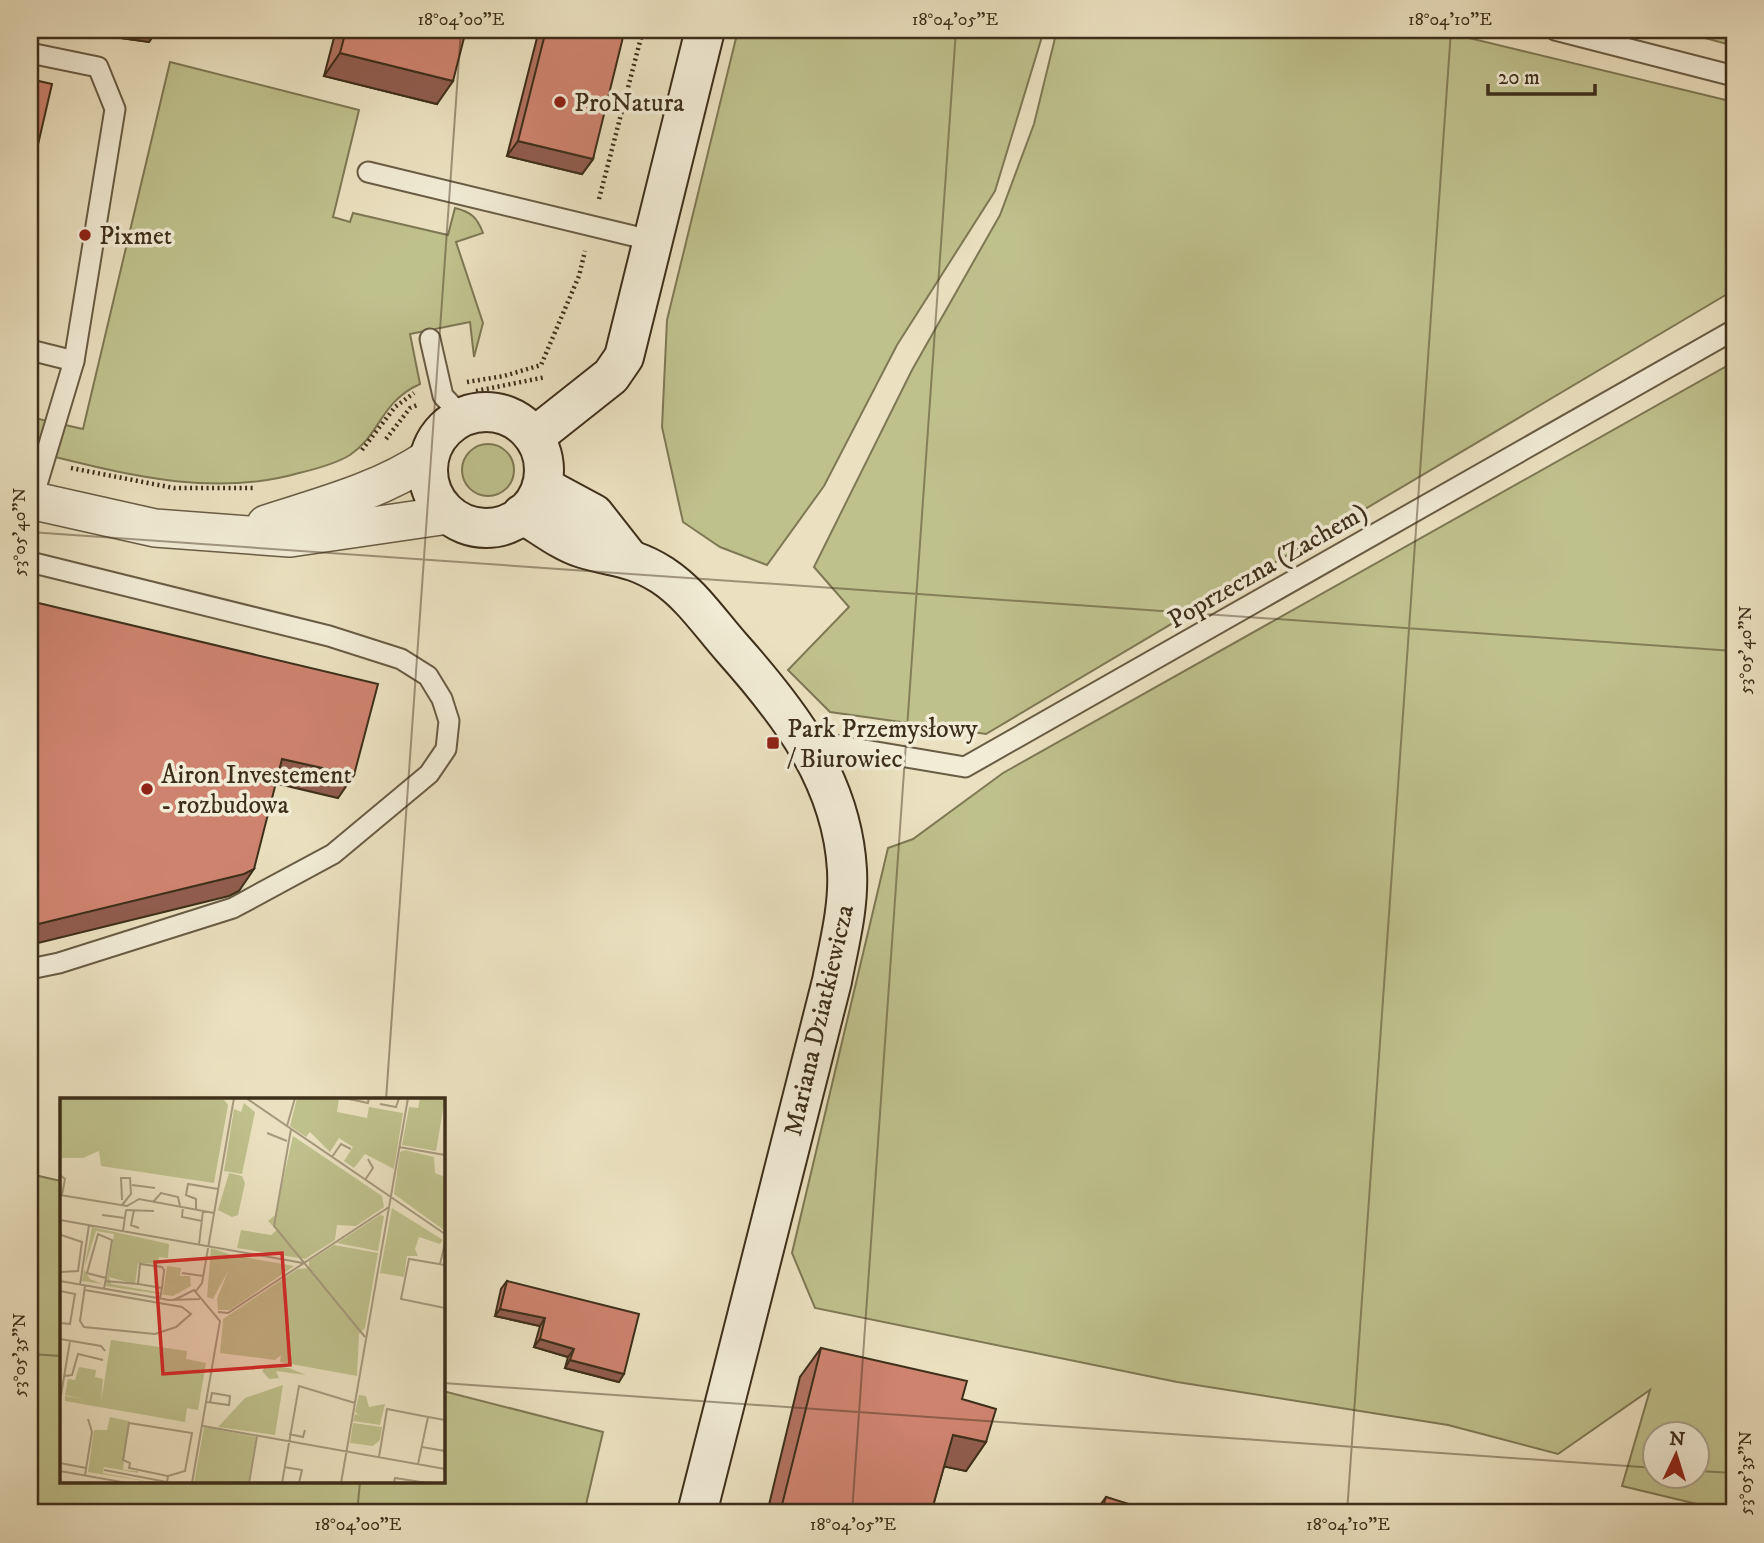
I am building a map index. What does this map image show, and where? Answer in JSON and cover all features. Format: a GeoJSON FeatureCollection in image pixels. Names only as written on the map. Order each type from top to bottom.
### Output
{"type":"FeatureCollection","features":[{"type":"Feature","properties":{"kind":"street"},"geometry":{"type":"LineString","coordinates":[[534,437],[611,376],[624,357],[705,30]]}},
{"type":"Feature","properties":{"kind":"street"},"geometry":{"type":"LineString","coordinates":[[235,533],[337,502],[402,476],[429,458],[453,407],[503,415],[525,427],[534,437],[544,460],[532,500],[509,524],[484,528],[459,522],[448,515],[433,495],[429,482],[429,458]]}},
{"type":"Feature","properties":{"kind":"street","name":"Mariana Dziatkiewicza"},"geometry":{"type":"LineString","coordinates":[[532,500],[594,514],[626,556],[687,593],[763,682],[806,740],[832,803],[847,869],[845,917],[829,994],[697,1513]]}},
{"type":"Feature","properties":{"kind":"street"},"geometry":{"type":"LineString","coordinates":[[31,501],[155,528],[290,538],[448,515]]}},
{"type":"Feature","properties":{"kind":"lane"},"geometry":{"type":"LineString","coordinates":[[1555,30],[1734,76]]}},
{"type":"Feature","properties":{"kind":"lane"},"geometry":{"type":"LineString","coordinates":[[30,53],[98,67],[115,109],[74,360],[31,501]]}},
{"type":"Feature","properties":{"kind":"lane"},"geometry":{"type":"LineString","coordinates":[[368,172],[653,241]]}},
{"type":"Feature","properties":{"kind":"lane","name":"Poprzeczna (Zachem)"},"geometry":{"type":"LineString","coordinates":[[806,740],[965,767],[1734,330]]}},
{"type":"Feature","properties":{"kind":"lane"},"geometry":{"type":"LineString","coordinates":[[430,339],[453,407]]}},
{"type":"Feature","properties":{"kind":"lane"},"geometry":{"type":"LineString","coordinates":[[30,350],[74,360]]}},
{"type":"Feature","properties":{"kind":"lane"},"geometry":{"type":"LineString","coordinates":[[30,562],[329,636],[401,659],[428,676],[442,699],[449,721],[446,749],[429,774],[333,854],[233,908],[59,963],[30,969]]}},
{"type":"Feature","properties":{"kind":"path"},"geometry":{"type":"LineString","coordinates":[[378,449],[410,408],[453,407],[545,379],[554,372]]}},
{"type":"Feature","properties":{"kind":"green space"},"geometry":{"type":"Polygon","coordinates":[[[738,30],[1044,30],[995,191],[897,345],[824,486],[767,565],[720,547],[683,522],[662,427],[667,320],[738,30]]]}},
{"type":"Feature","properties":{"kind":"green space"},"geometry":{"type":"Polygon","coordinates":[[[1057,30],[1436,30],[1734,102],[1734,290],[986,734],[830,712],[788,670],[849,607],[814,567],[912,370],[1000,215],[1034,124],[1057,30]]]}},
{"type":"Feature","properties":{"kind":"green space"},"geometry":{"type":"Polygon","coordinates":[[[1676,30],[1734,30],[1734,46],[1676,30]]]}},
{"type":"Feature","properties":{"kind":"green space"},"geometry":{"type":"Polygon","coordinates":[[[170,62],[359,110],[333,217],[350,222],[353,213],[448,235],[455,208],[473,216],[481,227],[483,233],[456,242],[483,323],[474,357],[470,322],[410,334],[420,384],[407,391],[388,409],[360,447],[338,461],[312,470],[265,480],[198,483],[130,474],[30,451],[30,417],[83,429],[170,62]]]}},
{"type":"Feature","properties":{"kind":"green space"},"geometry":{"type":"Polygon","coordinates":[[[1734,362],[1734,1513],[1622,1486],[1650,1390],[1558,1454],[1448,1425],[1177,1382],[815,1308],[792,1253],[888,848],[913,839],[1003,773],[1734,362]]]}},
{"type":"Feature","properties":{"kind":"green space"},"geometry":{"type":"Polygon","coordinates":[[[488,444],[498,446],[506,452],[512,460],[512,480],[506,488],[498,494],[488,496],[478,494],[470,488],[464,480],[462,470],[464,460],[470,452],[478,446],[488,444]]]}},
{"type":"Feature","properties":{"kind":"green space"},"geometry":{"type":"Polygon","coordinates":[[[30,1174],[60,1181],[60,1484],[444,1484],[444,1391],[603,1432],[584,1513],[30,1513],[30,1174]]]}},
{"type":"Feature","properties":{"kind":"building"},"geometry":{"type":"Polygon","coordinates":[[[346,30],[466,30],[453,81],[340,53],[346,30]]]}},
{"type":"Feature","properties":{"kind":"building","name":"ProNatura"},"geometry":{"type":"Polygon","coordinates":[[[546,30],[610,30],[624,33],[593,159],[518,141],[546,30]]]}},
{"type":"Feature","properties":{"kind":"building"},"geometry":{"type":"Polygon","coordinates":[[[30,79],[52,84],[30,179],[30,79]]]}},
{"type":"Feature","properties":{"kind":"building","name":"Airon Investement - rozbudowa"},"geometry":{"type":"Polygon","coordinates":[[[30,601],[378,684],[354,775],[282,759],[254,869],[244,874],[30,926],[30,601]]]}},
{"type":"Feature","properties":{"kind":"building"},"geometry":{"type":"Polygon","coordinates":[[[507,1281],[639,1314],[624,1374],[570,1360],[574,1349],[540,1339],[545,1318],[500,1309],[507,1281]]]}},
{"type":"Feature","properties":{"kind":"building"},"geometry":{"type":"Polygon","coordinates":[[[821,1348],[967,1381],[962,1399],[996,1409],[986,1442],[953,1435],[931,1513],[780,1513],[821,1348]]]}},
{"type":"Feature","properties":{"kind":"building"},"geometry":{"type":"Polygon","coordinates":[[[1106,1497],[1152,1511],[1101,1513],[1106,1497]]]}},
{"type":"Feature","properties":{"kind":"place","name":"ProNatura"},"geometry":{"type":"Point","coordinates":[560,102]}},
{"type":"Feature","properties":{"kind":"place","name":"Pixmet"},"geometry":{"type":"Point","coordinates":[85,235]}},
{"type":"Feature","properties":{"kind":"place","name":"Park Przemysłowy / Biurowiec"},"geometry":{"type":"Point","coordinates":[773,743]}},
{"type":"Feature","properties":{"kind":"place","name":"Airon Investement - rozbudowa"},"geometry":{"type":"Point","coordinates":[147,789]}}]}
